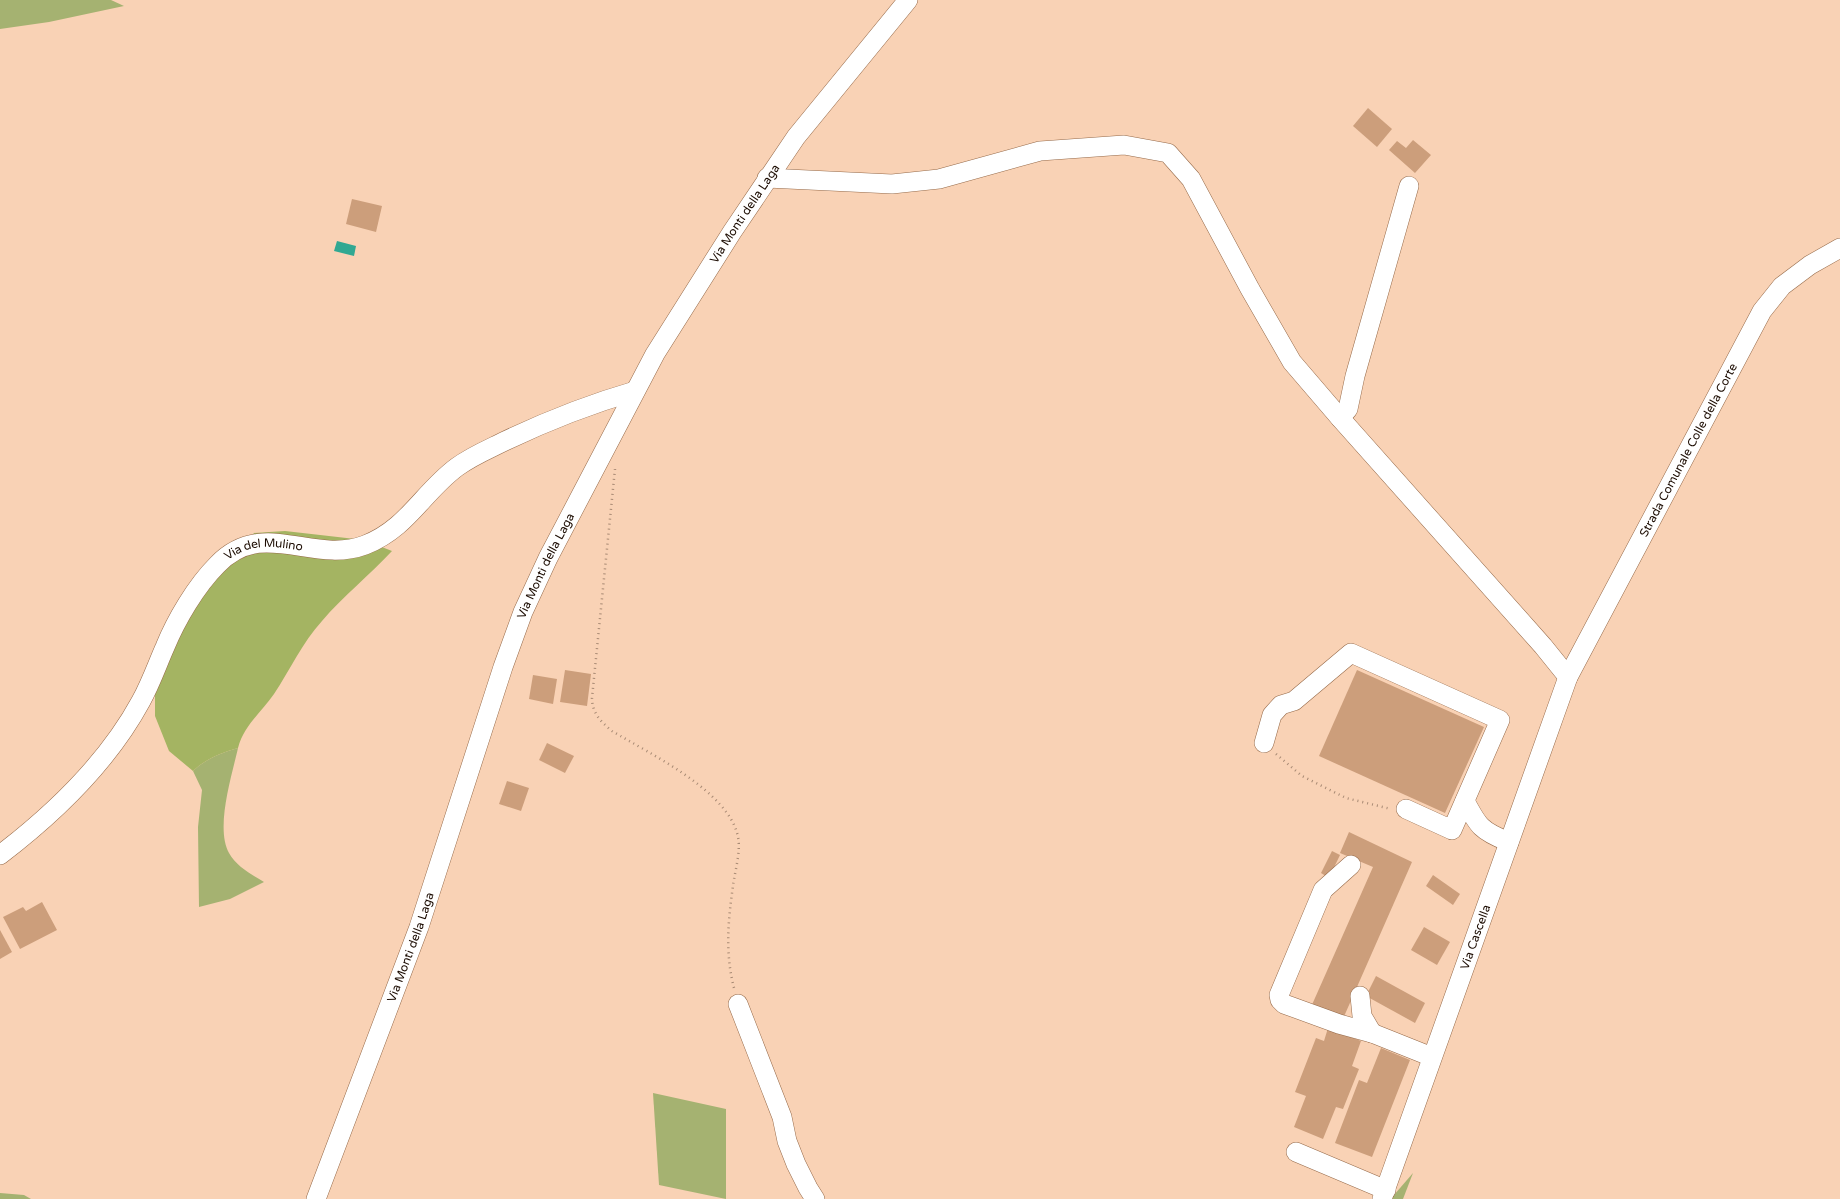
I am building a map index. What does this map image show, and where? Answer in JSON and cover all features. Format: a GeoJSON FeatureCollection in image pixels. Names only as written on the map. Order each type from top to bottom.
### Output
{"type":"FeatureCollection","features":[{"type":"Feature","properties":{"kind":"street","name":"Via Monti della Laga"},"geometry":{"type":"LineString","coordinates":[[316,1199],[420,927],[493,695],[516,632],[548,558],[662,342],[767,178],[806,124],[908,0]]}},
{"type":"Feature","properties":{"kind":"street"},"geometry":{"type":"LineString","coordinates":[[767,178],[892,184],[939,179],[1040,151],[1124,145],[1168,153],[1191,179],[1292,362],[1543,646],[1568,677]]}},
{"type":"Feature","properties":{"kind":"street"},"geometry":{"type":"LineString","coordinates":[[1340,418],[1348,409],[1355,376],[1409,186]]}},
{"type":"Feature","properties":{"kind":"street","name":"Strada Comunale Colle della Corte"},"geometry":{"type":"LineString","coordinates":[[1568,677],[1762,311],[1782,286],[1840,248]]}},
{"type":"Feature","properties":{"kind":"street","name":"Via del Mulino"},"geometry":{"type":"LineString","coordinates":[[0,856],[54,809],[94,767],[115,741],[149,687],[180,617],[207,577],[229,554],[247,545],[260,543],[275,543],[334,551],[351,550],[365,545],[386,535],[402,523],[437,484],[465,461],[546,422],[635,390]]}},
{"type":"Feature","properties":{"kind":"street"},"geometry":{"type":"LineString","coordinates":[[1264,743],[1272,715],[1281,705],[1294,701],[1351,653],[1500,720],[1452,830],[1406,809]]}},
{"type":"Feature","properties":{"kind":"street","name":"Via Cascella"},"geometry":{"type":"LineString","coordinates":[[1384,1195],[1568,677]]}},
{"type":"Feature","properties":{"kind":"street"},"geometry":{"type":"LineString","coordinates":[[1465,801],[1478,825],[1492,835],[1509,842]]}},
{"type":"Feature","properties":{"kind":"street"},"geometry":{"type":"LineString","coordinates":[[1351,865],[1323,890],[1279,994],[1280,1000],[1284,1004],[1339,1024],[1372,1033],[1432,1057]]}},
{"type":"Feature","properties":{"kind":"street"},"geometry":{"type":"LineString","coordinates":[[1360,996],[1362,1016],[1372,1033]]}},
{"type":"Feature","properties":{"kind":"street"},"geometry":{"type":"LineString","coordinates":[[738,1004],[782,1118],[787,1141],[796,1164],[816,1199]]}},
{"type":"Feature","properties":{"kind":"street"},"geometry":{"type":"LineString","coordinates":[[1296,1152],[1384,1195]]}},
{"type":"Feature","properties":{"kind":"path"},"geometry":{"type":"LineString","coordinates":[[615,467],[592,698],[593,709],[602,722],[612,730],[700,785],[723,806],[732,820],[738,836],[738,850],[728,920],[728,952],[730,972],[738,1004]]}},
{"type":"Feature","properties":{"kind":"path"},"geometry":{"type":"LineString","coordinates":[[1264,743],[1302,776],[1346,798],[1386,809],[1406,809]]}},
{"type":"Feature","properties":{"kind":"green space"},"geometry":{"type":"Polygon","coordinates":[[[0,0],[111,0],[124,6],[49,22],[0,29],[0,0]]]}},
{"type":"Feature","properties":{"kind":"green space"},"geometry":{"type":"Polygon","coordinates":[[[285,531],[364,540],[392,551],[315,629],[274,694],[244,733],[238,748],[214,756],[193,771],[169,751],[155,716],[155,692],[173,635],[209,580],[254,533],[285,531]]]}},
{"type":"Feature","properties":{"kind":"green space"},"geometry":{"type":"Polygon","coordinates":[[[238,748],[226,801],[224,816],[225,842],[232,858],[245,870],[264,882],[230,899],[199,907],[198,827],[202,790],[193,771],[214,756],[238,748]]]}},
{"type":"Feature","properties":{"kind":"green space"},"geometry":{"type":"Polygon","coordinates":[[[653,1093],[726,1109],[726,1199],[659,1185],[653,1093]]]}},
{"type":"Feature","properties":{"kind":"green space"},"geometry":{"type":"Polygon","coordinates":[[[1413,1173],[1403,1199],[1392,1199],[1394,1195],[1413,1173]]]}},
{"type":"Feature","properties":{"kind":"green space"},"geometry":{"type":"Polygon","coordinates":[[[0,1193],[24,1195],[31,1199],[0,1199],[0,1193]]]}},
{"type":"Feature","properties":{"kind":"water"},"geometry":{"type":"Polygon","coordinates":[[[337,241],[356,246],[354,256],[334,251],[337,241]]]}},
{"type":"Feature","properties":{"kind":"building"},"geometry":{"type":"Polygon","coordinates":[[[1368,108],[1392,129],[1377,147],[1353,126],[1368,108]]]}},
{"type":"Feature","properties":{"kind":"building"},"geometry":{"type":"Polygon","coordinates":[[[1413,140],[1431,155],[1415,173],[1389,150],[1397,141],[1406,148],[1413,140]]]}},
{"type":"Feature","properties":{"kind":"building"},"geometry":{"type":"Polygon","coordinates":[[[352,199],[382,206],[376,232],[346,224],[352,199]]]}},
{"type":"Feature","properties":{"kind":"building"},"geometry":{"type":"Polygon","coordinates":[[[565,670],[591,674],[587,706],[560,702],[565,670]]]}},
{"type":"Feature","properties":{"kind":"building"},"geometry":{"type":"Polygon","coordinates":[[[1357,670],[1484,727],[1445,813],[1319,756],[1357,670]]]}},
{"type":"Feature","properties":{"kind":"building"},"geometry":{"type":"Polygon","coordinates":[[[533,675],[557,679],[553,704],[529,699],[533,675]]]}},
{"type":"Feature","properties":{"kind":"building"},"geometry":{"type":"Polygon","coordinates":[[[547,743],[574,756],[565,773],[539,760],[547,743]]]}},
{"type":"Feature","properties":{"kind":"building"},"geometry":{"type":"Polygon","coordinates":[[[507,781],[529,788],[521,811],[499,804],[507,781]]]}},
{"type":"Feature","properties":{"kind":"building"},"geometry":{"type":"Polygon","coordinates":[[[1349,832],[1412,862],[1342,1021],[1311,1007],[1373,867],[1340,853],[1349,832]]]}},
{"type":"Feature","properties":{"kind":"building"},"geometry":{"type":"Polygon","coordinates":[[[1332,851],[1340,855],[1329,878],[1321,873],[1332,851]]]}},
{"type":"Feature","properties":{"kind":"building"},"geometry":{"type":"Polygon","coordinates":[[[1433,875],[1460,894],[1453,905],[1426,886],[1433,875]]]}},
{"type":"Feature","properties":{"kind":"building"},"geometry":{"type":"Polygon","coordinates":[[[42,902],[57,930],[20,949],[3,917],[23,907],[26,911],[42,902]]]}},
{"type":"Feature","properties":{"kind":"building"},"geometry":{"type":"Polygon","coordinates":[[[1424,927],[1450,942],[1437,965],[1411,950],[1424,927]]]}},
{"type":"Feature","properties":{"kind":"building"},"geometry":{"type":"Polygon","coordinates":[[[0,930],[12,952],[0,959],[0,930]]]}},
{"type":"Feature","properties":{"kind":"building"},"geometry":{"type":"Polygon","coordinates":[[[1376,976],[1425,1003],[1415,1023],[1366,996],[1376,976]]]}},
{"type":"Feature","properties":{"kind":"building"},"geometry":{"type":"Polygon","coordinates":[[[1328,1028],[1361,1041],[1352,1066],[1359,1069],[1343,1109],[1336,1107],[1323,1139],[1294,1127],[1306,1096],[1295,1092],[1316,1038],[1324,1041],[1328,1028]]]}},
{"type":"Feature","properties":{"kind":"building"},"geometry":{"type":"Polygon","coordinates":[[[1381,1048],[1410,1060],[1372,1157],[1335,1143],[1359,1080],[1367,1083],[1381,1048]]]}}]}
